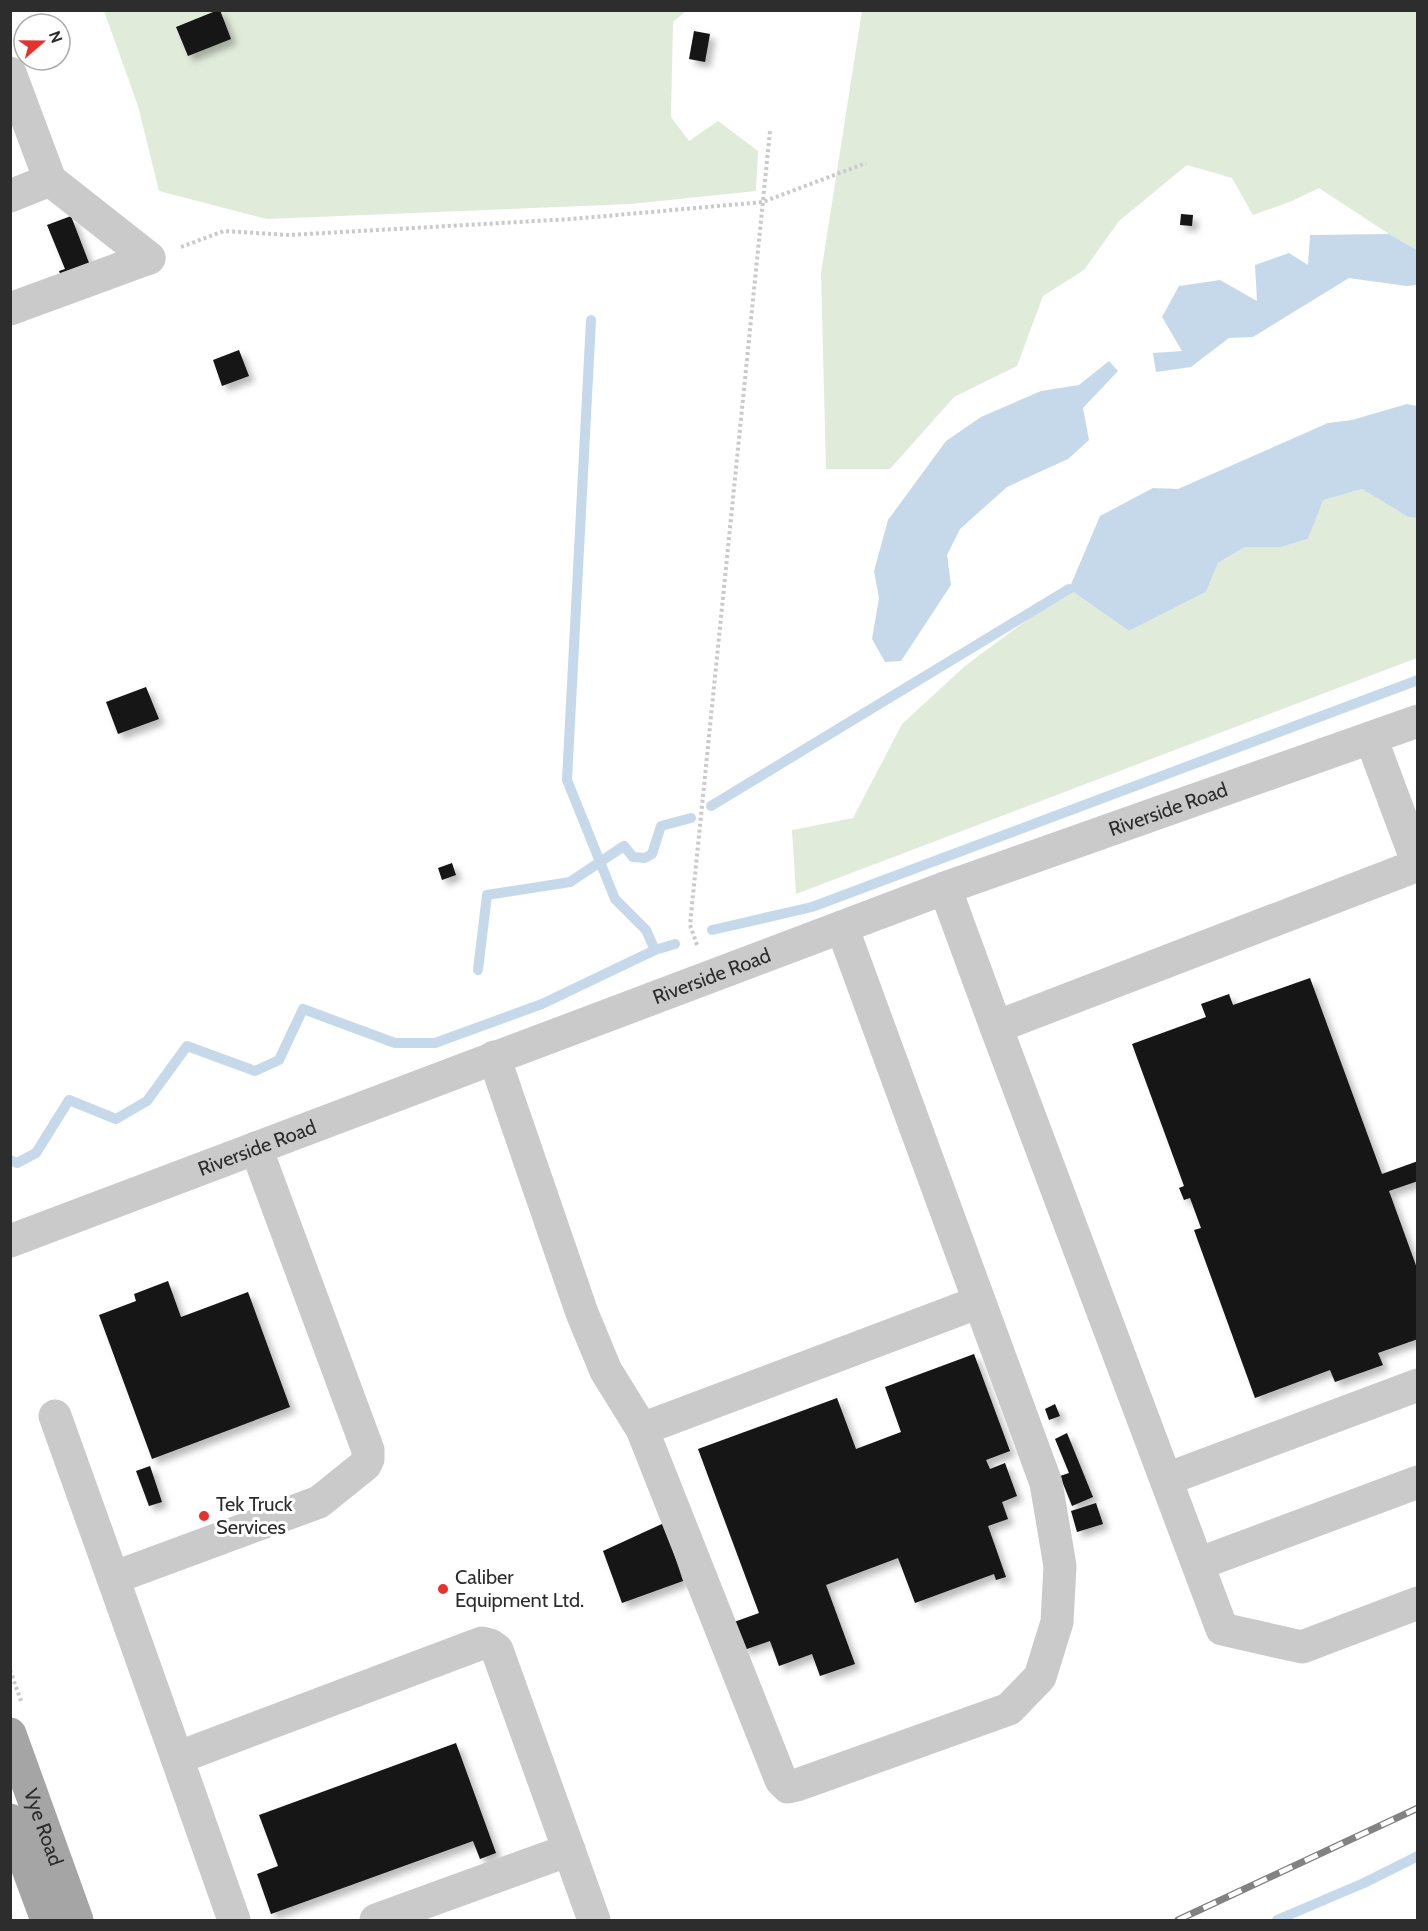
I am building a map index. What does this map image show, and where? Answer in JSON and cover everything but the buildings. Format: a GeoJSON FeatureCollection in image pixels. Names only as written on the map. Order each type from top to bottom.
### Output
{"type":"FeatureCollection","features":[{"type":"Feature","properties":{"kind":"main road","name":"Vye Road"},"geometry":{"type":"LineString","coordinates":[[10,1734],[77,1920]]}},
{"type":"Feature","properties":{"kind":"main road","name":"Vye Road"},"geometry":{"type":"LineString","coordinates":[[10,1820],[46,1920]]}},
{"type":"Feature","properties":{"kind":"street"},"geometry":{"type":"LineString","coordinates":[[10,73],[50,180],[150,258]]}},
{"type":"Feature","properties":{"kind":"street"},"geometry":{"type":"LineString","coordinates":[[10,196],[50,180]]}},
{"type":"Feature","properties":{"kind":"street"},"geometry":{"type":"LineString","coordinates":[[10,309],[150,258]]}},
{"type":"Feature","properties":{"kind":"street","name":"Riverside Road"},"geometry":{"type":"LineString","coordinates":[[10,1240],[945,888],[1418,721]]}},
{"type":"Feature","properties":{"kind":"street"},"geometry":{"type":"LineString","coordinates":[[996,1027],[1418,865],[1371,738]]}},
{"type":"Feature","properties":{"kind":"street"},"geometry":{"type":"LineString","coordinates":[[945,888],[1222,1629],[1302,1647],[1418,1603]]}},
{"type":"Feature","properties":{"kind":"street"},"geometry":{"type":"LineString","coordinates":[[495,1057],[582,1313],[606,1371],[642,1429],[781,1780],[788,1787],[797,1785],[1009,1709],[1040,1677],[1057,1622],[1060,1566],[1046,1483],[842,927]]}},
{"type":"Feature","properties":{"kind":"street"},"geometry":{"type":"LineString","coordinates":[[113,1578],[320,1502],[364,1465],[368,1459],[368,1450],[256,1148]]}},
{"type":"Feature","properties":{"kind":"street"},"geometry":{"type":"LineString","coordinates":[[642,1429],[979,1302]]}},
{"type":"Feature","properties":{"kind":"street"},"geometry":{"type":"LineString","coordinates":[[1167,1479],[1418,1385]]}},
{"type":"Feature","properties":{"kind":"street"},"geometry":{"type":"LineString","coordinates":[[55,1416],[234,1920]]}},
{"type":"Feature","properties":{"kind":"street"},"geometry":{"type":"LineString","coordinates":[[1198,1564],[1418,1482]]}},
{"type":"Feature","properties":{"kind":"street"},"geometry":{"type":"LineString","coordinates":[[177,1758],[482,1643],[490,1645],[497,1650],[594,1920]]}},
{"type":"Feature","properties":{"kind":"street"},"geometry":{"type":"LineString","coordinates":[[376,1920],[569,1850]]}},
{"type":"Feature","properties":{"kind":"path"},"geometry":{"type":"LineString","coordinates":[[707,977],[690,925],[770,131]]}},
{"type":"Feature","properties":{"kind":"path"},"geometry":{"type":"LineString","coordinates":[[150,258],[224,231],[300,235],[572,219],[763,202],[866,163]]}},
{"type":"Feature","properties":{"kind":"green space"},"geometry":{"type":"Polygon","coordinates":[[[104,11],[686,11],[673,22],[671,117],[689,141],[718,121],[758,151],[756,191],[631,204],[267,219],[159,191],[138,106],[104,11]]]}},
{"type":"Feature","properties":{"kind":"green space"},"geometry":{"type":"Polygon","coordinates":[[[862,11],[1417,11],[1417,250],[1319,188],[1292,201],[1253,215],[1232,178],[1187,165],[1119,221],[1084,270],[1043,296],[1017,366],[954,397],[890,469],[826,469],[821,273],[862,11]]]}},
{"type":"Feature","properties":{"kind":"green space"},"geometry":{"type":"Polygon","coordinates":[[[1362,489],[1408,517],[1417,518],[1417,658],[796,894],[792,830],[853,818],[902,724],[965,666],[1069,589],[1129,631],[1206,592],[1218,563],[1245,547],[1281,547],[1308,539],[1322,500],[1362,489]]]}},
{"type":"Feature","properties":{"kind":"water"},"geometry":{"type":"Polygon","coordinates":[[[1389,234],[1417,250],[1417,285],[1407,286],[1349,278],[1253,337],[1229,338],[1191,367],[1156,372],[1153,353],[1182,351],[1162,317],[1179,286],[1220,280],[1257,301],[1255,265],[1289,253],[1308,265],[1310,235],[1389,234]]]}},
{"type":"Feature","properties":{"kind":"water"},"geometry":{"type":"Polygon","coordinates":[[[1109,361],[1118,371],[1083,408],[1089,440],[1068,459],[1007,487],[960,529],[947,555],[951,585],[901,661],[885,662],[872,639],[879,598],[874,571],[888,520],[946,441],[981,417],[1041,391],[1079,385],[1109,361]]]}},
{"type":"Feature","properties":{"kind":"water"},"geometry":{"type":"Polygon","coordinates":[[[1407,404],[1417,406],[1417,518],[1408,517],[1362,489],[1323,500],[1308,539],[1281,547],[1245,547],[1218,563],[1206,592],[1129,631],[1069,589],[1100,516],[1153,488],[1178,489],[1328,423],[1352,420],[1407,404]]]}},
{"type":"Feature","properties":{"kind":"waterway"},"geometry":{"type":"LineString","coordinates":[[591,320],[567,780],[615,899],[646,930],[655,950]]}},
{"type":"Feature","properties":{"kind":"waterway"},"geometry":{"type":"LineString","coordinates":[[711,806],[1069,589]]}},
{"type":"Feature","properties":{"kind":"waterway"},"geometry":{"type":"LineString","coordinates":[[712,930],[812,907],[1418,680]]}},
{"type":"Feature","properties":{"kind":"waterway"},"geometry":{"type":"LineString","coordinates":[[478,970],[487,895],[570,882],[624,846],[633,857],[645,858],[652,854],[661,826],[691,818]]}},
{"type":"Feature","properties":{"kind":"waterway"},"geometry":{"type":"LineString","coordinates":[[10,1160],[17,1163],[36,1153],[69,1100],[116,1119],[147,1101],[187,1046],[255,1071],[279,1060],[303,1009],[395,1043],[435,1043],[542,1004],[655,950],[675,944]]}},
{"type":"Feature","properties":{"kind":"waterway"},"geometry":{"type":"LineString","coordinates":[[1277,1920],[1364,1883],[1418,1856]]}},
{"type":"Feature","properties":{"kind":"railway"},"geometry":{"type":"LineString","coordinates":[[1178,1920],[1418,1808]]}},
{"type":"Feature","properties":{"kind":"place","name":"Tek Truck Services"},"geometry":{"type":"Point","coordinates":[204,1516]}},
{"type":"Feature","properties":{"kind":"place","name":"Caliber Equipment Ltd."},"geometry":{"type":"Point","coordinates":[443,1589]}}]}
